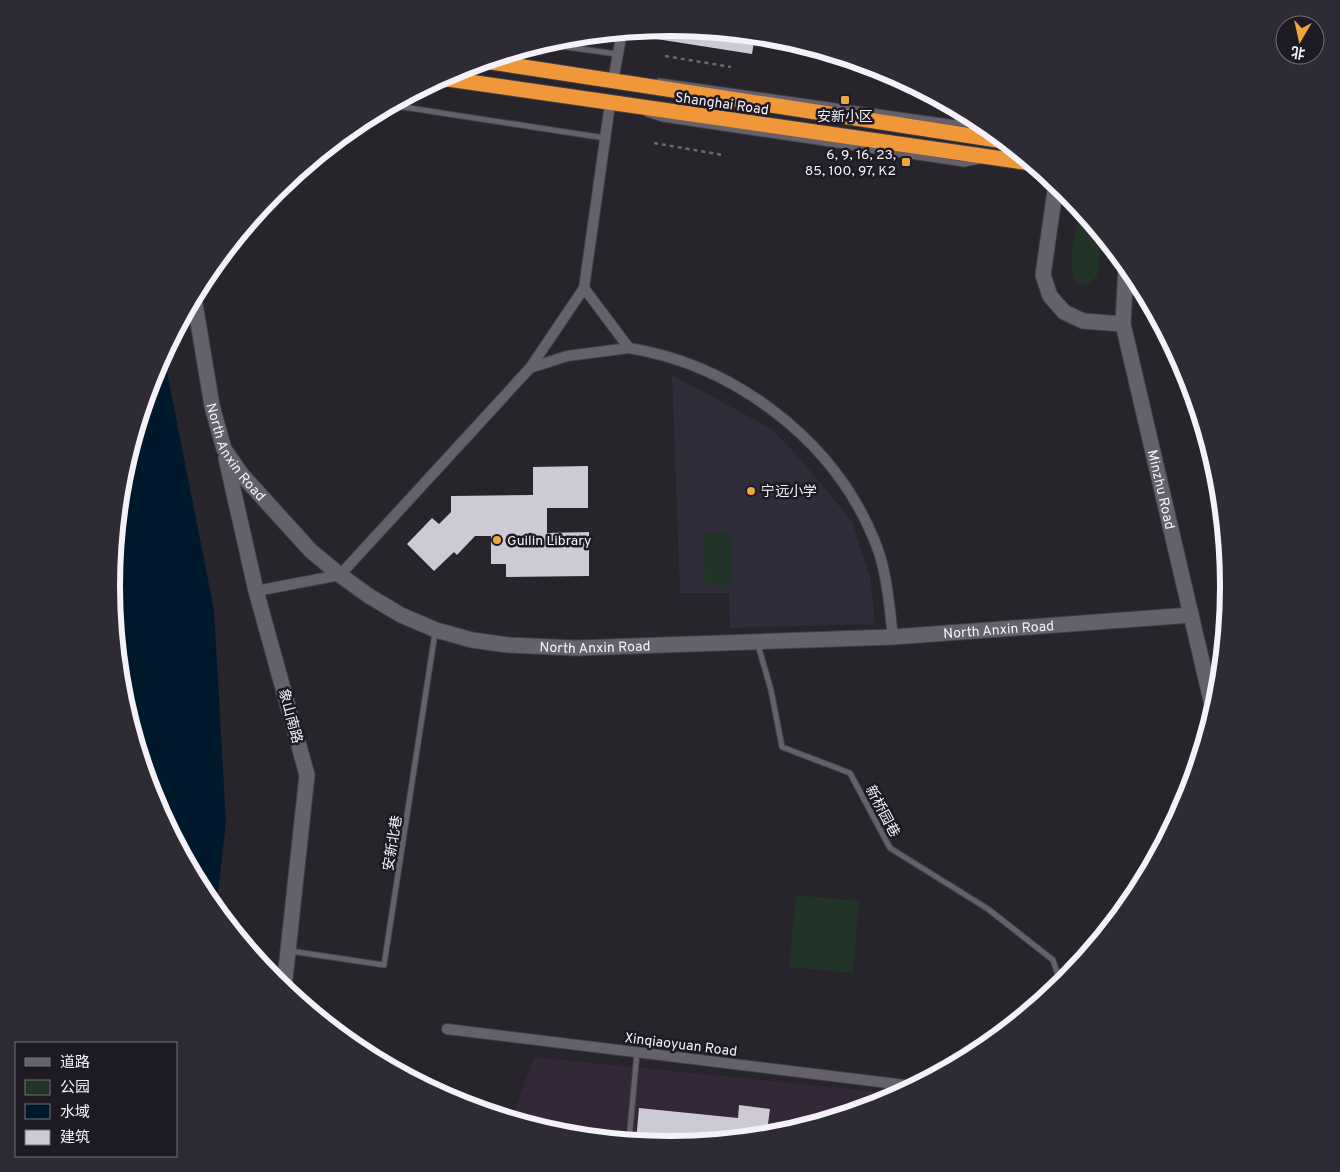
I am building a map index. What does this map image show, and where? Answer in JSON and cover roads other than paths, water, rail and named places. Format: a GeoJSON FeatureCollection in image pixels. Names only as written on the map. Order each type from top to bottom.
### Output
{"type":"FeatureCollection","features":[{"type":"Feature","properties":{"kind":"highway","name":"Shanghai Road"},"geometry":{"type":"LineString","coordinates":[[499,63],[989,139]]}},
{"type":"Feature","properties":{"kind":"highway","name":"Shanghai Road"},"geometry":{"type":"LineString","coordinates":[[455,80],[610,104],[1018,161]]}},
{"type":"Feature","properties":{"kind":"street"},"geometry":{"type":"LineString","coordinates":[[613,81],[621,38]]}},
{"type":"Feature","properties":{"kind":"street"},"geometry":{"type":"LineString","coordinates":[[256,591],[340,574],[530,368],[584,288],[610,104]]}},
{"type":"Feature","properties":{"kind":"street"},"geometry":{"type":"LineString","coordinates":[[1055,193],[1043,275],[1050,296],[1064,312],[1083,321],[1123,324]]}},
{"type":"Feature","properties":{"kind":"street","name":"Minzhu Road"},"geometry":{"type":"LineString","coordinates":[[1125,279],[1123,324],[1209,692]]}},
{"type":"Feature","properties":{"kind":"street"},"geometry":{"type":"LineString","coordinates":[[584,288],[629,348]]}},
{"type":"Feature","properties":{"kind":"street","name":"North Anxin Road"},"geometry":{"type":"LineString","coordinates":[[196,308],[204,364],[224,449],[247,482],[311,551],[340,574],[369,596],[401,615],[436,630],[472,640],[541,647],[893,637],[1191,616]]}},
{"type":"Feature","properties":{"kind":"street"},"geometry":{"type":"LineString","coordinates":[[530,368],[568,356],[629,348],[661,353],[693,366],[743,391],[780,415],[815,447],[854,499],[874,538],[885,580],[893,637]]}},
{"type":"Feature","properties":{"kind":"street","name":"象山南路"},"geometry":{"type":"LineString","coordinates":[[224,449],[256,591],[307,775],[285,979]]}},
{"type":"Feature","properties":{"kind":"street","name":"Xinqiaoyuan Road"},"geometry":{"type":"LineString","coordinates":[[447,1029],[901,1085]]}},
{"type":"Feature","properties":{"kind":"lane"},"geometry":{"type":"LineString","coordinates":[[564,47],[618,54]]}},
{"type":"Feature","properties":{"kind":"lane"},"geometry":{"type":"LineString","coordinates":[[401,107],[605,139]]}},
{"type":"Feature","properties":{"kind":"lane","name":"安新北巷"},"geometry":{"type":"LineString","coordinates":[[288,951],[384,964],[436,630]]}},
{"type":"Feature","properties":{"kind":"lane","name":"新桥园巷"},"geometry":{"type":"LineString","coordinates":[[757,642],[771,690],[782,747],[850,773],[890,848],[988,909],[1053,960],[1058,976]]}},
{"type":"Feature","properties":{"kind":"lane"},"geometry":{"type":"LineString","coordinates":[[630,1134],[637,1052]]}},
{"type":"Feature","properties":{"kind":"water"},"geometry":{"type":"Polygon","coordinates":[[[166,366],[214,610],[226,822],[217,897],[194,861],[177,829],[149,763],[131,693],[125,658],[120,586],[125,514],[139,444],[149,409],[166,366]]]}},
{"type":"Feature","properties":{"kind":"place","name":"安新小区"},"geometry":{"type":"Point","coordinates":[845,100]}},
{"type":"Feature","properties":{"kind":"place","name":"6, 9, 16, 23, 85, 100, 97, K2"},"geometry":{"type":"Point","coordinates":[906,162]}},
{"type":"Feature","properties":{"kind":"place","name":"宁远小学"},"geometry":{"type":"Point","coordinates":[751,491]}},
{"type":"Feature","properties":{"kind":"place","name":"Guilin Library"},"geometry":{"type":"Point","coordinates":[497,540]}}]}
